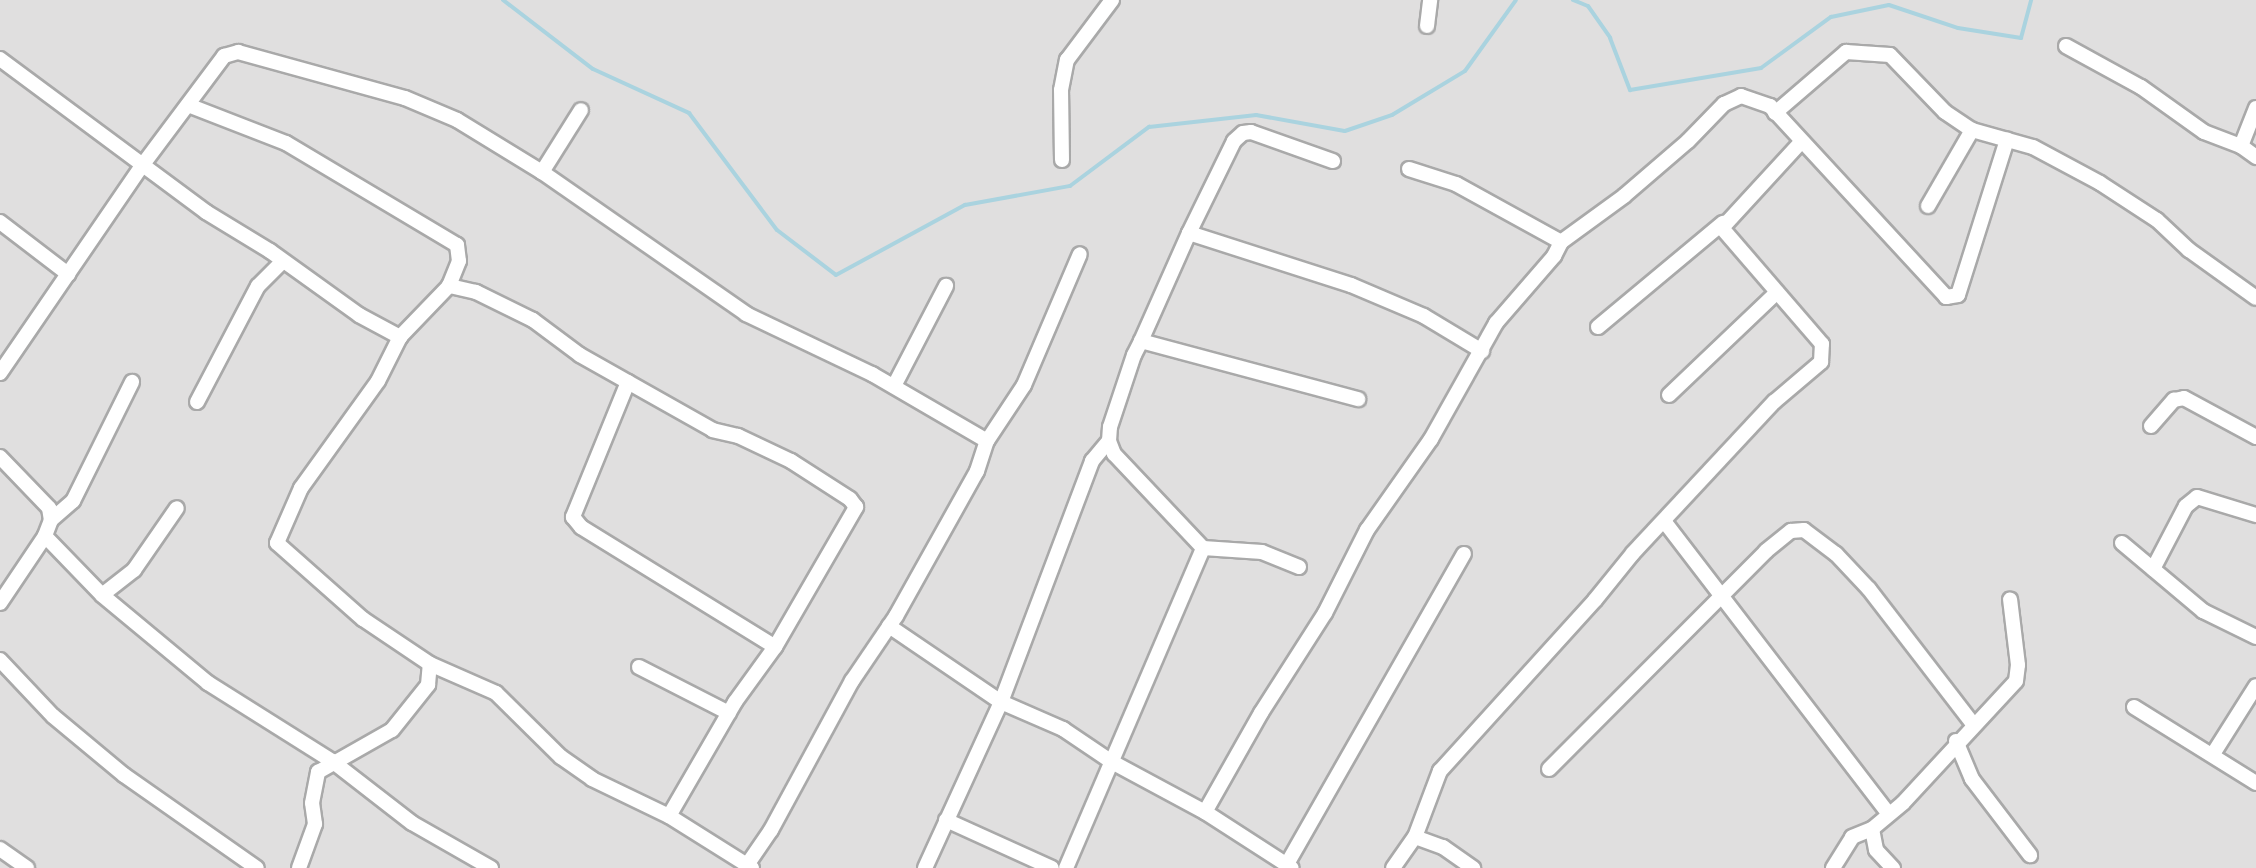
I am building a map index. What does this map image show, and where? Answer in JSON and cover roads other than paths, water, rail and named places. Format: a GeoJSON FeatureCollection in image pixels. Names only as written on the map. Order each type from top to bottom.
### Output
{"type":"FeatureCollection","features":[{"type":"Feature","properties":{"kind":"street"},"geometry":{"type":"LineString","coordinates":[[1062,160],[1061,90],[1067,60],[1112,0]]}},
{"type":"Feature","properties":{"kind":"street"},"geometry":{"type":"LineString","coordinates":[[1427,26],[1430,0]]}},
{"type":"Feature","properties":{"kind":"street"},"geometry":{"type":"LineString","coordinates":[[2066,46],[2141,87],[2204,132],[2241,146],[2256,157]]}},
{"type":"Feature","properties":{"kind":"street"},"geometry":{"type":"LineString","coordinates":[[0,373],[144,163],[224,56],[238,52],[405,98],[457,120],[542,172],[746,314],[894,386],[987,441]]}},
{"type":"Feature","properties":{"kind":"street"},"geometry":{"type":"LineString","coordinates":[[1776,112],[1846,52],[1877,52],[1890,55],[1945,112],[1972,130],[2033,147],[2100,183],[2157,220],[2208,265],[2256,297]]}},
{"type":"Feature","properties":{"kind":"street"},"geometry":{"type":"LineString","coordinates":[[0,59],[144,163],[206,212],[283,261],[359,315],[400,337]]}},
{"type":"Feature","properties":{"kind":"street"},"geometry":{"type":"LineString","coordinates":[[1205,812],[1261,713],[1325,613],[1367,530],[1431,439],[1482,351],[1496,322],[1554,256],[1561,242],[1624,196],[1732,98],[1750,97],[1776,112],[1801,142],[1946,297],[1958,294],[2007,140]]}},
{"type":"Feature","properties":{"kind":"street"},"geometry":{"type":"LineString","coordinates":[[188,105],[286,142],[457,245],[459,261],[449,286],[400,337],[378,381],[301,488],[278,543],[363,619],[430,664],[496,693],[552,749],[592,779],[669,816],[749,866],[852,681],[889,626],[977,471],[987,441],[1024,385],[1080,254]]}},
{"type":"Feature","properties":{"kind":"street"},"geometry":{"type":"LineString","coordinates":[[2241,146],[2256,108]]}},
{"type":"Feature","properties":{"kind":"street"},"geometry":{"type":"LineString","coordinates":[[542,172],[581,110]]}},
{"type":"Feature","properties":{"kind":"street"},"geometry":{"type":"LineString","coordinates":[[1928,206],[1972,130]]}},
{"type":"Feature","properties":{"kind":"street"},"geometry":{"type":"LineString","coordinates":[[925,868],[1001,702],[1092,460],[1109,441],[1141,341],[1189,233],[1234,141],[1243,133],[1251,132],[1333,161]]}},
{"type":"Feature","properties":{"kind":"street"},"geometry":{"type":"LineString","coordinates":[[1598,327],[1723,223],[1801,142]]}},
{"type":"Feature","properties":{"kind":"street"},"geometry":{"type":"LineString","coordinates":[[1409,169],[1456,184],[1561,242]]}},
{"type":"Feature","properties":{"kind":"street"},"geometry":{"type":"LineString","coordinates":[[0,222],[68,274]]}},
{"type":"Feature","properties":{"kind":"street"},"geometry":{"type":"LineString","coordinates":[[1393,868],[1415,837],[1440,771],[1774,402],[1821,362],[1822,344],[1725,234],[1723,223]]}},
{"type":"Feature","properties":{"kind":"street"},"geometry":{"type":"LineString","coordinates":[[1189,233],[1351,285],[1424,316],[1482,351]]}},
{"type":"Feature","properties":{"kind":"street"},"geometry":{"type":"LineString","coordinates":[[197,402],[258,286],[283,261]]}},
{"type":"Feature","properties":{"kind":"street"},"geometry":{"type":"LineString","coordinates":[[449,286],[476,292],[532,320],[580,355],[713,430],[738,436],[791,461],[850,499],[856,507],[775,647],[729,713],[669,816]]}},
{"type":"Feature","properties":{"kind":"street"},"geometry":{"type":"LineString","coordinates":[[894,386],[946,286]]}},
{"type":"Feature","properties":{"kind":"street"},"geometry":{"type":"LineString","coordinates":[[1669,394],[1777,292]]}},
{"type":"Feature","properties":{"kind":"street"},"geometry":{"type":"LineString","coordinates":[[1141,341],[1358,399]]}},
{"type":"Feature","properties":{"kind":"street"},"geometry":{"type":"LineString","coordinates":[[0,603],[45,536],[51,520],[74,501],[132,382]]}},
{"type":"Feature","properties":{"kind":"street"},"geometry":{"type":"LineString","coordinates":[[628,382],[573,518],[581,527],[775,647]]}},
{"type":"Feature","properties":{"kind":"street"},"geometry":{"type":"LineString","coordinates":[[2151,426],[2174,400],[2184,398],[2256,437]]}},
{"type":"Feature","properties":{"kind":"street"},"geometry":{"type":"LineString","coordinates":[[1109,441],[1114,454],[1203,548],[1262,552],[1299,567]]}},
{"type":"Feature","properties":{"kind":"street"},"geometry":{"type":"LineString","coordinates":[[0,457],[49,508],[51,520]]}},
{"type":"Feature","properties":{"kind":"street"},"geometry":{"type":"LineString","coordinates":[[2153,569],[2186,506],[2197,497],[2256,515]]}},
{"type":"Feature","properties":{"kind":"street"},"geometry":{"type":"LineString","coordinates":[[102,595],[134,570],[177,508]]}},
{"type":"Feature","properties":{"kind":"street"},"geometry":{"type":"LineString","coordinates":[[1664,521],[1888,813]]}},
{"type":"Feature","properties":{"kind":"street"},"geometry":{"type":"LineString","coordinates":[[1549,769],[1766,551],[1791,531],[1804,530],[1836,554],[1869,589],[1973,724]]}},
{"type":"Feature","properties":{"kind":"street"},"geometry":{"type":"LineString","coordinates":[[45,536],[102,595],[208,683],[332,761],[412,823],[491,868]]}},
{"type":"Feature","properties":{"kind":"street"},"geometry":{"type":"LineString","coordinates":[[2122,543],[2203,611],[2256,637]]}},
{"type":"Feature","properties":{"kind":"street"},"geometry":{"type":"LineString","coordinates":[[1066,868],[1203,548]]}},
{"type":"Feature","properties":{"kind":"street"},"geometry":{"type":"LineString","coordinates":[[889,626],[1001,702],[1063,729],[1112,762],[1205,812],[1289,866],[1464,554]]}},
{"type":"Feature","properties":{"kind":"street"},"geometry":{"type":"LineString","coordinates":[[1833,868],[1852,837],[1872,829],[1888,813],[1903,803],[1956,741],[2016,681],[2018,665],[2010,599]]}},
{"type":"Feature","properties":{"kind":"street"},"geometry":{"type":"LineString","coordinates":[[0,660],[53,716],[124,775],[257,868]]}},
{"type":"Feature","properties":{"kind":"street"},"geometry":{"type":"LineString","coordinates":[[299,868],[315,824],[314,784],[318,772],[332,761],[393,730],[428,685],[430,664]]}},
{"type":"Feature","properties":{"kind":"street"},"geometry":{"type":"LineString","coordinates":[[639,667],[729,713]]}},
{"type":"Feature","properties":{"kind":"street"},"geometry":{"type":"LineString","coordinates":[[2213,754],[2256,686]]}},
{"type":"Feature","properties":{"kind":"street"},"geometry":{"type":"LineString","coordinates":[[2134,707],[2213,754],[2256,783]]}},
{"type":"Feature","properties":{"kind":"street"},"geometry":{"type":"LineString","coordinates":[[1956,741],[1972,778],[2030,855]]}},
{"type":"Feature","properties":{"kind":"street"},"geometry":{"type":"LineString","coordinates":[[946,820],[1052,868]]}},
{"type":"Feature","properties":{"kind":"street"},"geometry":{"type":"LineString","coordinates":[[1872,829],[1876,850],[1893,868]]}},
{"type":"Feature","properties":{"kind":"street"},"geometry":{"type":"LineString","coordinates":[[1415,837],[1443,847],[1473,868]]}},
{"type":"Feature","properties":{"kind":"street"},"geometry":{"type":"LineString","coordinates":[[0,849],[27,868]]}},
{"type":"Feature","properties":{"kind":"waterway"},"geometry":{"type":"LineString","coordinates":[[503,0],[593,69],[689,113],[777,230],[836,275],[965,205],[1070,186],[1149,127],[1256,115],[1345,131],[1392,115],[1465,71],[1516,0]]}},
{"type":"Feature","properties":{"kind":"waterway"},"geometry":{"type":"LineString","coordinates":[[1573,0],[1588,6],[1610,38],[1630,90],[1761,68],[1831,17],[1889,5],[1958,28],[2021,38],[2031,0]]}}]}
